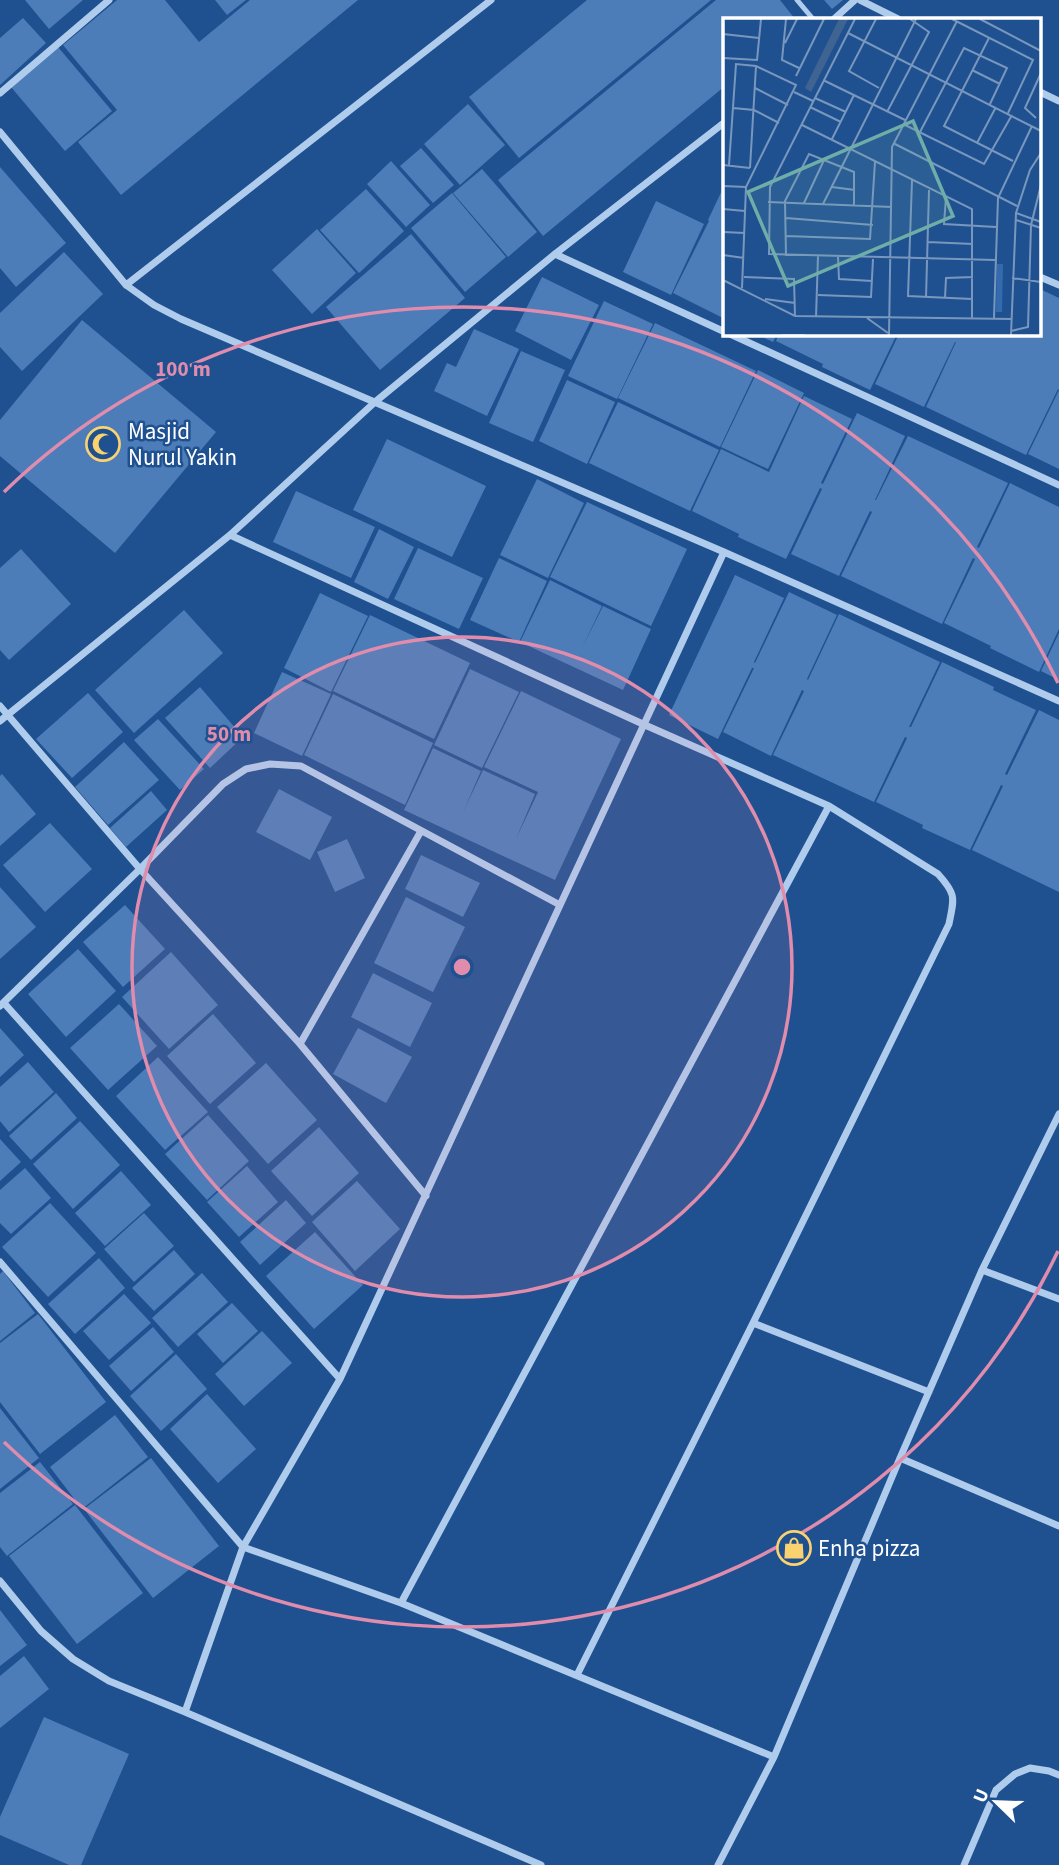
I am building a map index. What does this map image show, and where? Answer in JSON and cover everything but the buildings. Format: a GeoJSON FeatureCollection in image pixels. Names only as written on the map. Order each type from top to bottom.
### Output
{"type":"FeatureCollection","features":[{"type":"Feature","properties":{"kind":"street"},"geometry":{"type":"LineString","coordinates":[[0,93],[109,0]]}},
{"type":"Feature","properties":{"kind":"street"},"geometry":{"type":"LineString","coordinates":[[126,285],[491,0]]}},
{"type":"Feature","properties":{"kind":"street"},"geometry":{"type":"LineString","coordinates":[[835,18],[857,0],[896,18]]}},
{"type":"Feature","properties":{"kind":"street"},"geometry":{"type":"LineString","coordinates":[[1042,93],[1059,101]]}},
{"type":"Feature","properties":{"kind":"street"},"geometry":{"type":"LineString","coordinates":[[0,721],[230,536],[375,402],[555,254],[721,131]]}},
{"type":"Feature","properties":{"kind":"street"},"geometry":{"type":"LineString","coordinates":[[0,132],[126,285],[154,305],[181,319],[724,552],[1059,701]]}},
{"type":"Feature","properties":{"kind":"street"},"geometry":{"type":"LineString","coordinates":[[555,254],[723,331]]}},
{"type":"Feature","properties":{"kind":"street"},"geometry":{"type":"LineString","coordinates":[[1042,277],[1059,285]]}},
{"type":"Feature","properties":{"kind":"street"},"geometry":{"type":"LineString","coordinates":[[734,336],[1059,485]]}},
{"type":"Feature","properties":{"kind":"street"},"geometry":{"type":"LineString","coordinates":[[230,536],[829,806],[938,874],[950,888],[954,902],[949,925],[577,1675]]}},
{"type":"Feature","properties":{"kind":"street"},"geometry":{"type":"LineString","coordinates":[[185,1712],[243,1547],[340,1379],[724,552]]}},
{"type":"Feature","properties":{"kind":"street"},"geometry":{"type":"LineString","coordinates":[[0,706],[141,869],[300,1044],[426,1196]]}},
{"type":"Feature","properties":{"kind":"street"},"geometry":{"type":"LineString","coordinates":[[340,1379],[2,1004],[141,869],[223,784],[246,769],[270,764],[302,766],[560,905]]}},
{"type":"Feature","properties":{"kind":"street"},"geometry":{"type":"LineString","coordinates":[[401,1603],[829,806]]}},
{"type":"Feature","properties":{"kind":"street"},"geometry":{"type":"LineString","coordinates":[[300,1044],[421,831]]}},
{"type":"Feature","properties":{"kind":"street"},"geometry":{"type":"LineString","coordinates":[[718,1865],[774,1757],[982,1270],[1059,1114]]}},
{"type":"Feature","properties":{"kind":"street"},"geometry":{"type":"LineString","coordinates":[[0,1262],[243,1547],[401,1603],[774,1757]]}},
{"type":"Feature","properties":{"kind":"street"},"geometry":{"type":"LineString","coordinates":[[982,1270],[1059,1299]]}},
{"type":"Feature","properties":{"kind":"street"},"geometry":{"type":"LineString","coordinates":[[753,1323],[929,1392]]}},
{"type":"Feature","properties":{"kind":"street"},"geometry":{"type":"LineString","coordinates":[[900,1458],[1059,1526]]}},
{"type":"Feature","properties":{"kind":"street"},"geometry":{"type":"LineString","coordinates":[[0,1581],[41,1631],[73,1660],[109,1681],[541,1865]]}},
{"type":"Feature","properties":{"kind":"street"},"geometry":{"type":"LineString","coordinates":[[964,1865],[996,1790],[1015,1774],[1030,1768],[1059,1775]]}},
{"type":"Feature","properties":{"kind":"lane"},"geometry":{"type":"LineString","coordinates":[[797,0],[812,18]]}},
{"type":"Feature","properties":{"kind":"place","name":"Masjid Nurul Yakin"},"geometry":{"type":"Point","coordinates":[103,444]}},
{"type":"Feature","properties":{"kind":"place","name":"Enha pizza"},"geometry":{"type":"Point","coordinates":[794,1548]}}]}
